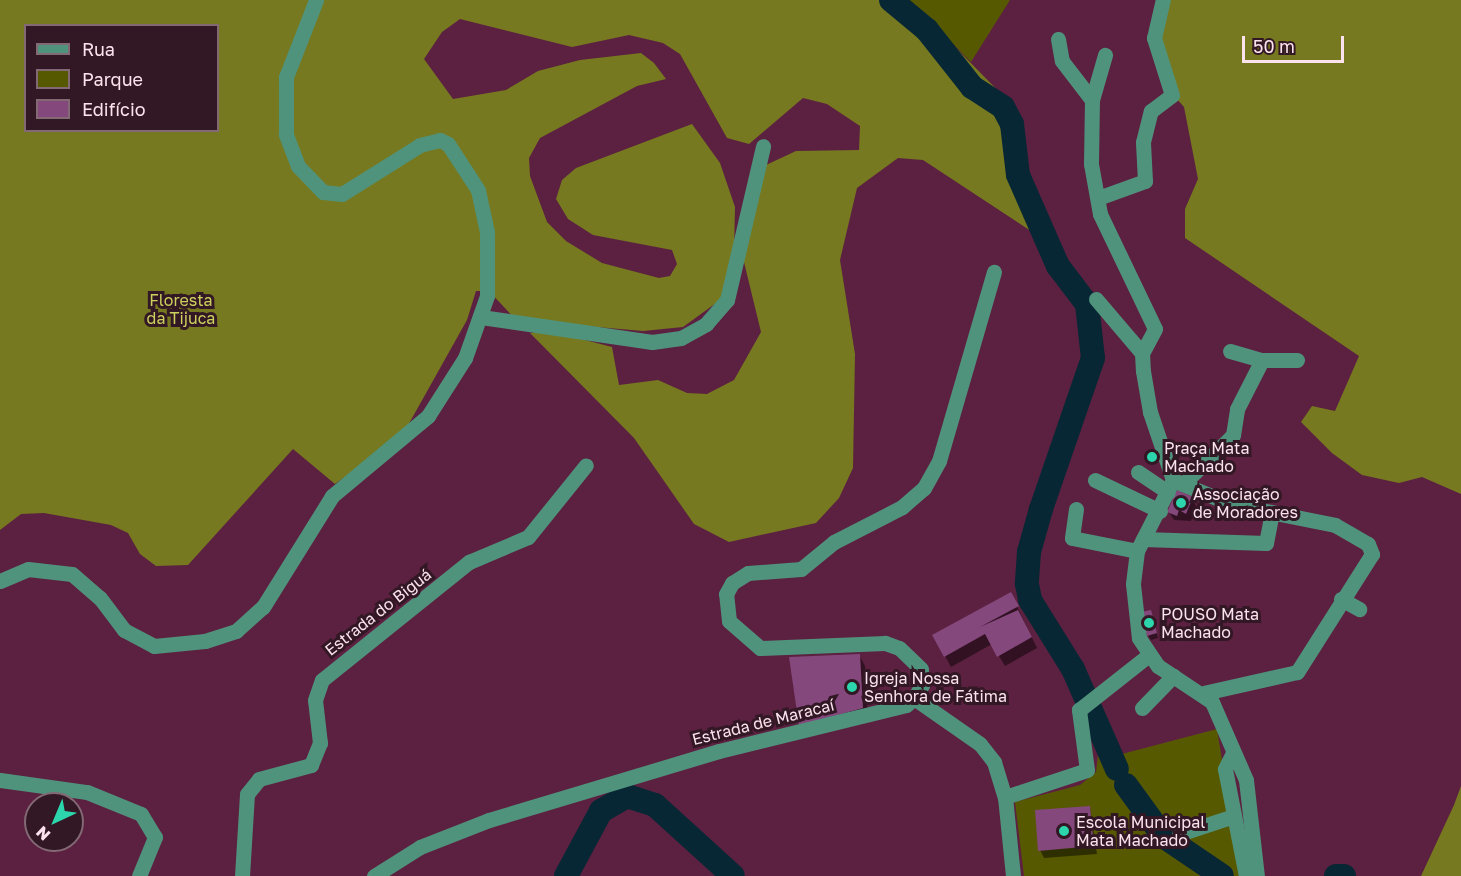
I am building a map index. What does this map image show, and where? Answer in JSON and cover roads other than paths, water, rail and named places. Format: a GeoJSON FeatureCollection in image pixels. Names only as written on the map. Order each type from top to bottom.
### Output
{"type":"FeatureCollection","features":[{"type":"Feature","properties":{"kind":"street"},"geometry":{"type":"LineString","coordinates":[[0,581],[28,569],[72,574],[100,598],[124,630],[154,646],[205,641],[236,631],[263,607],[342,484],[428,416],[465,357],[481,317],[490,264],[484,212],[467,168],[448,144],[430,140],[342,194],[323,192],[298,166],[286,134],[286,77],[316,0]]}},
{"type":"Feature","properties":{"kind":"street"},"geometry":{"type":"LineString","coordinates":[[1098,198],[1145,181],[1143,142],[1151,111],[1172,95],[1154,39],[1163,0]]}},
{"type":"Feature","properties":{"kind":"street"},"geometry":{"type":"LineString","coordinates":[[1058,39],[1062,61],[1092,100]]}},
{"type":"Feature","properties":{"kind":"street"},"geometry":{"type":"LineString","coordinates":[[1105,55],[1092,100],[1091,164],[1105,228],[1153,320],[1142,353],[1150,412],[1175,485]]}},
{"type":"Feature","properties":{"kind":"street"},"geometry":{"type":"LineString","coordinates":[[481,317],[652,342],[681,338],[706,324],[727,300],[763,146]]}},
{"type":"Feature","properties":{"kind":"street"},"geometry":{"type":"LineString","coordinates":[[994,272],[939,461],[924,488],[902,507],[834,542],[801,569],[748,573],[732,583],[726,594],[729,621],[760,648],[885,644],[899,648],[921,669],[922,685],[914,698],[980,744],[994,762],[1005,797],[1013,872]]}},
{"type":"Feature","properties":{"kind":"street"},"geometry":{"type":"LineString","coordinates":[[1096,299],[1142,353]]}},
{"type":"Feature","properties":{"kind":"street"},"geometry":{"type":"LineString","coordinates":[[1230,351],[1262,360],[1297,360]]}},
{"type":"Feature","properties":{"kind":"street"},"geometry":{"type":"LineString","coordinates":[[1257,876],[1246,780],[1204,693],[1173,676],[1149,656],[1134,609],[1143,544],[1175,485],[1233,435],[1237,409],[1262,360]]}},
{"type":"Feature","properties":{"kind":"street","name":"Estrada do Biguá"},"geometry":{"type":"LineString","coordinates":[[242,876],[247,794],[259,779],[311,765],[320,743],[315,700],[322,680],[469,562],[528,537],[586,465]]}},
{"type":"Feature","properties":{"kind":"street"},"geometry":{"type":"LineString","coordinates":[[1138,472],[1271,518],[1335,525],[1368,544],[1372,554],[1341,599],[1297,672],[1204,693]]}},
{"type":"Feature","properties":{"kind":"street"},"geometry":{"type":"LineString","coordinates":[[1095,480],[1160,511]]}},
{"type":"Feature","properties":{"kind":"street"},"geometry":{"type":"LineString","coordinates":[[1076,509],[1071,535],[1143,544],[1266,543],[1271,518]]}},
{"type":"Feature","properties":{"kind":"street"},"geometry":{"type":"LineString","coordinates":[[1341,599],[1359,609]]}},
{"type":"Feature","properties":{"kind":"street"},"geometry":{"type":"LineString","coordinates":[[1005,797],[1087,770],[1090,759],[1077,718],[1082,707],[1094,694],[1149,656]]}},
{"type":"Feature","properties":{"kind":"street"},"geometry":{"type":"LineString","coordinates":[[1142,708],[1173,676]]}},
{"type":"Feature","properties":{"kind":"street","name":"Estrada de Maracaí"},"geometry":{"type":"LineString","coordinates":[[374,876],[420,848],[489,820],[719,751],[906,705],[914,698]]}},
{"type":"Feature","properties":{"kind":"street"},"geometry":{"type":"LineString","coordinates":[[1233,753],[1225,769],[1246,876]]}},
{"type":"Feature","properties":{"kind":"street"},"geometry":{"type":"LineString","coordinates":[[0,780],[87,792],[129,807],[148,820],[155,837],[139,876]]}},
{"type":"Feature","properties":{"kind":"street"},"geometry":{"type":"LineString","coordinates":[[1179,834],[1234,816]]}},
{"type":"Feature","properties":{"kind":"waterway"},"geometry":{"type":"LineString","coordinates":[[891,0],[927,30],[972,87],[1003,107],[1012,124],[1018,175],[1058,266],[1087,304],[1093,358],[1041,509],[1029,552],[1027,584],[1030,600],[1073,669],[1117,769]]}},
{"type":"Feature","properties":{"kind":"waterway"},"geometry":{"type":"LineString","coordinates":[[1126,785],[1163,836],[1222,876]]}},
{"type":"Feature","properties":{"kind":"waterway"},"geometry":{"type":"LineString","coordinates":[[566,876],[601,811],[627,796],[655,805],[733,876]]}},
{"type":"Feature","properties":{"kind":"waterway"},"geometry":{"type":"LineString","coordinates":[[1336,876],[1344,876]]}},
{"type":"Feature","properties":{"kind":"place","name":"Praça Mata Machado"},"geometry":{"type":"Point","coordinates":[1152,457]}},
{"type":"Feature","properties":{"kind":"place","name":"Associação de Moradores"},"geometry":{"type":"Point","coordinates":[1181,503]}},
{"type":"Feature","properties":{"kind":"place","name":"POUSO Mata Machado"},"geometry":{"type":"Point","coordinates":[1149,623]}},
{"type":"Feature","properties":{"kind":"place","name":"Igreja Nossa Senhora de Fátima"},"geometry":{"type":"Point","coordinates":[852,687]}},
{"type":"Feature","properties":{"kind":"place","name":"Escola Municipal Mata Machado"},"geometry":{"type":"Point","coordinates":[1064,831]}},
{"type":"Feature","properties":{"kind":"park label","name":"Floresta da Tijuca"},"geometry":{"type":"Point","coordinates":[181,309]}}]}
